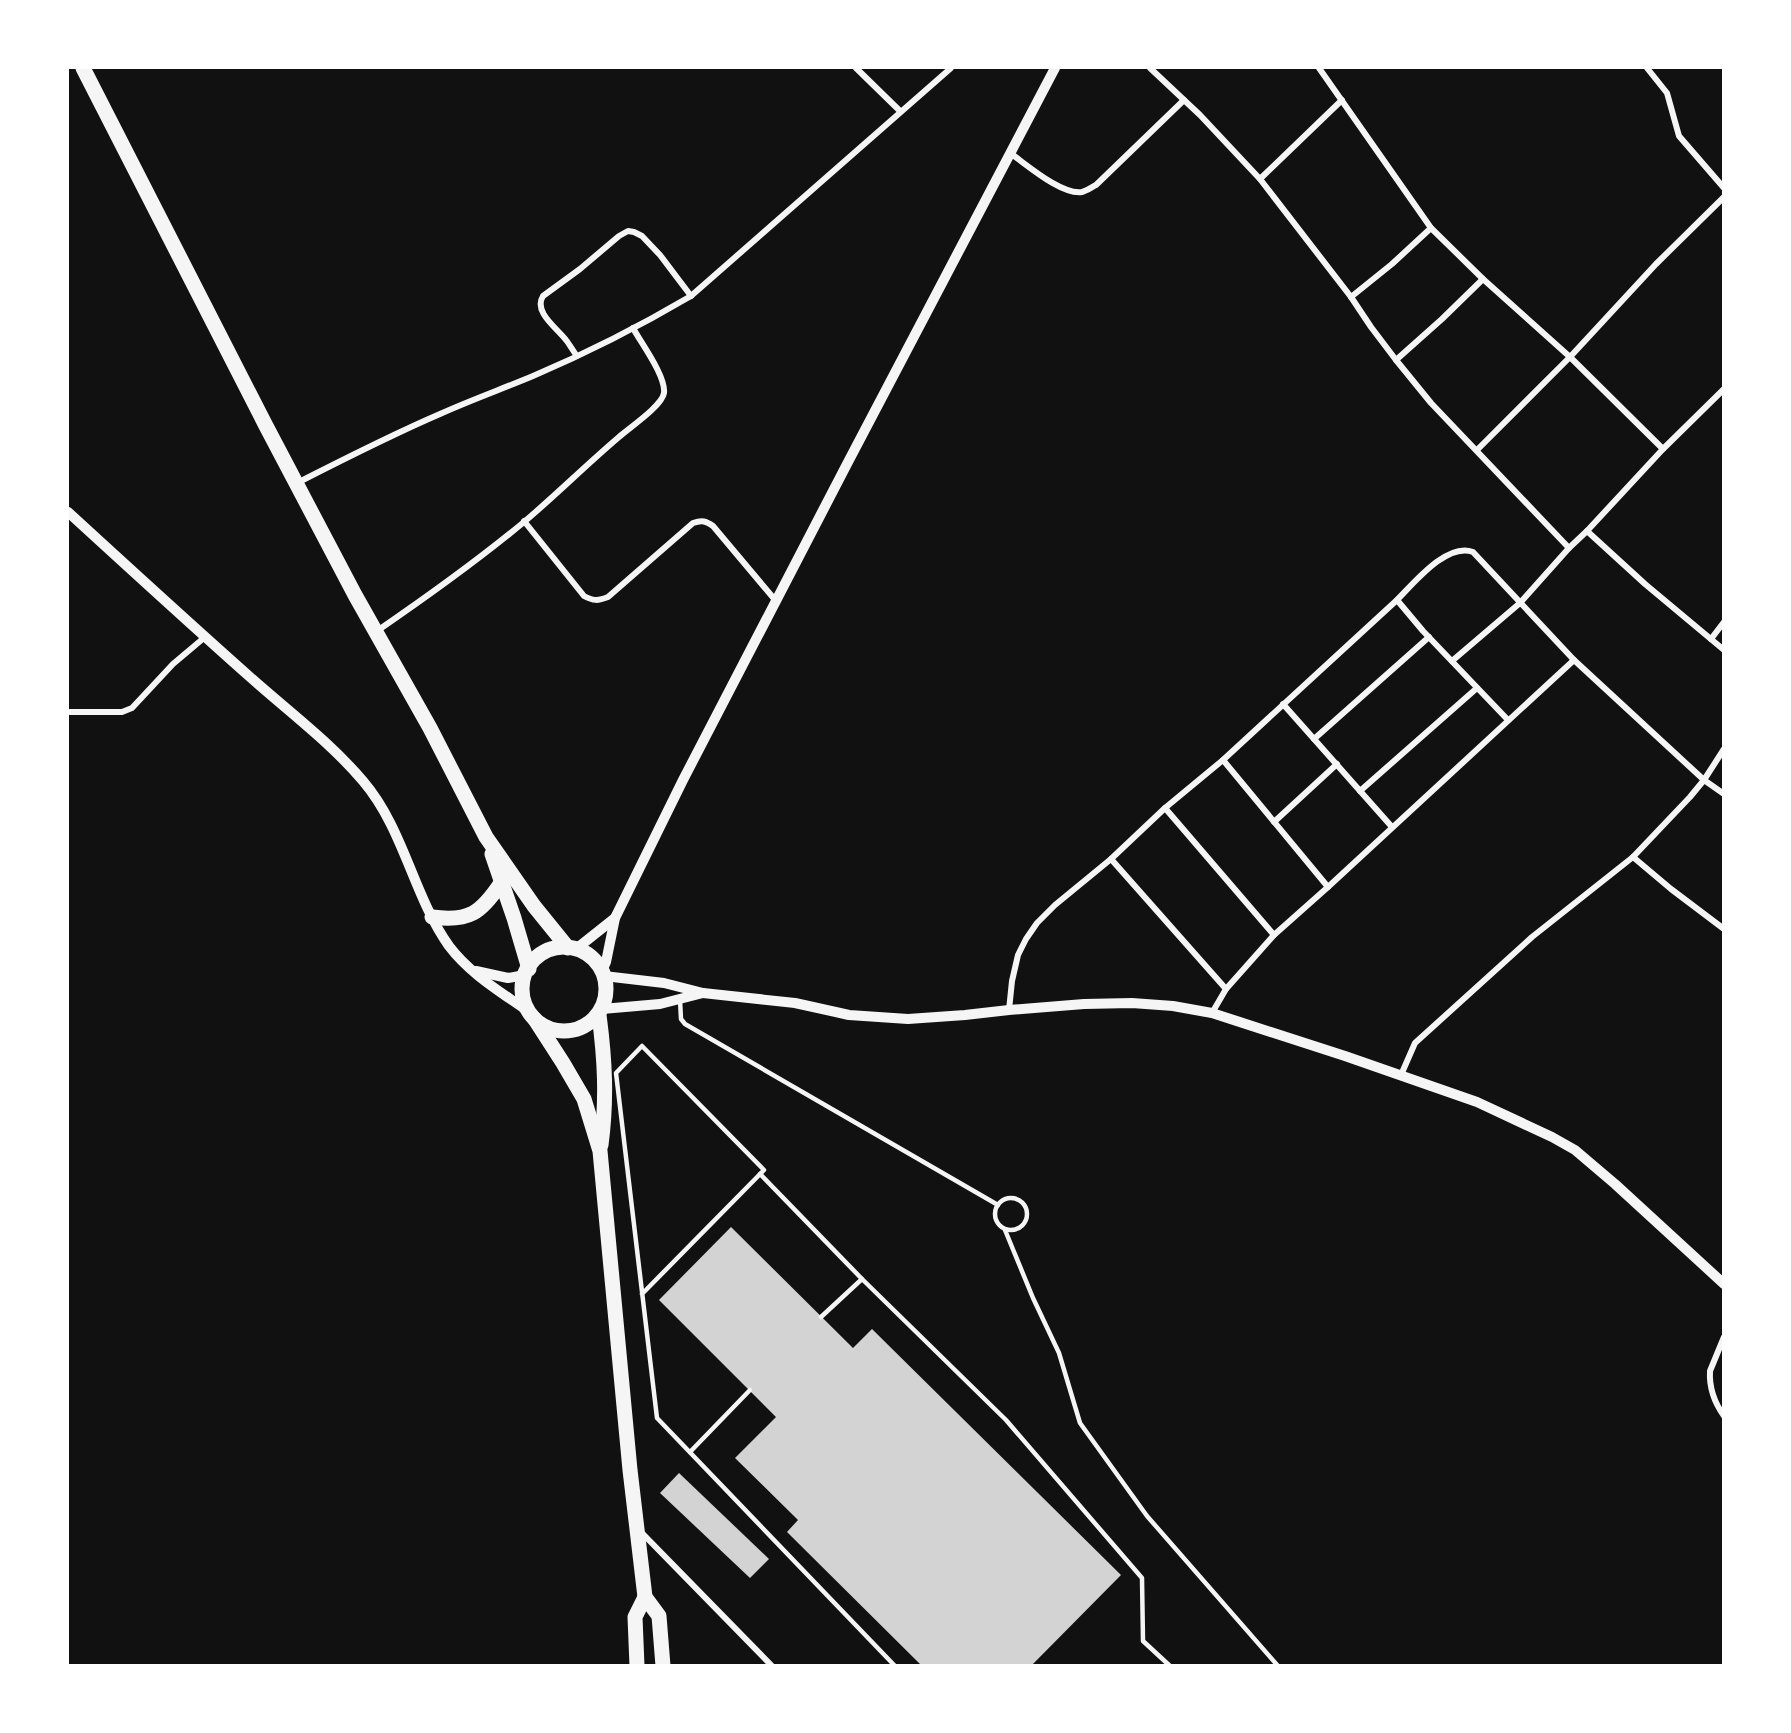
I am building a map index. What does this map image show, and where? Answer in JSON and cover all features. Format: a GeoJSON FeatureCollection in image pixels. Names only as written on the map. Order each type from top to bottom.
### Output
{"type":"FeatureCollection","features":[{"type":"Feature","properties":{"kind":"main road"},"geometry":{"type":"LineString","coordinates":[[83,68],[264,424],[430,728],[486,837],[534,906],[572,948]]}},
{"type":"Feature","properties":{"kind":"main road"},"geometry":{"type":"LineString","coordinates":[[486,837],[514,918],[527,972]]}},
{"type":"Feature","properties":{"kind":"main road"},"geometry":{"type":"LineString","coordinates":[[432,916],[458,918],[476,913],[489,900],[501,882]]}},
{"type":"Feature","properties":{"kind":"main road"},"geometry":{"type":"LineString","coordinates":[[600,1151],[606,1112],[601,1012],[606,994],[603,973],[596,961],[587,954],[572,948],[555,949],[542,954],[532,963],[523,985],[523,997],[584,1099],[600,1151],[630,1470],[645,1597],[658,1616],[663,1665]]}},
{"type":"Feature","properties":{"kind":"main road"},"geometry":{"type":"LineString","coordinates":[[532,1015],[549,1029],[566,1031],[584,1027],[601,1012]]}},
{"type":"Feature","properties":{"kind":"main road"},"geometry":{"type":"LineString","coordinates":[[637,1665],[635,1617],[645,1597]]}},
{"type":"Feature","properties":{"kind":"street"},"geometry":{"type":"LineString","coordinates":[[856,68],[900,111]]}},
{"type":"Feature","properties":{"kind":"street"},"geometry":{"type":"LineString","coordinates":[[296,483],[428,419],[577,356],[691,296],[951,68]]}},
{"type":"Feature","properties":{"kind":"street"},"geometry":{"type":"LineString","coordinates":[[1055,68],[683,780],[615,918],[603,973],[664,983],[704,993],[795,1004],[849,1015],[872,1017],[917,1018],[1132,1002],[1212,1013],[1269,1030],[1477,1102],[1552,1137],[1575,1150],[1615,1184],[1722,1285]]}},
{"type":"Feature","properties":{"kind":"street"},"geometry":{"type":"LineString","coordinates":[[1150,68],[1260,179],[1431,403],[1569,548]]}},
{"type":"Feature","properties":{"kind":"street"},"geometry":{"type":"LineString","coordinates":[[1319,68],[1431,228],[1483,279],[1570,357],[1663,449]]}},
{"type":"Feature","properties":{"kind":"street"},"geometry":{"type":"LineString","coordinates":[[1647,68],[1667,93],[1679,136],[1724,188]]}},
{"type":"Feature","properties":{"kind":"street"},"geometry":{"type":"LineString","coordinates":[[1010,153],[1055,184],[1082,192],[1096,185],[1184,100]]}},
{"type":"Feature","properties":{"kind":"street"},"geometry":{"type":"LineString","coordinates":[[1260,179],[1342,100]]}},
{"type":"Feature","properties":{"kind":"street"},"geometry":{"type":"LineString","coordinates":[[1477,450],[1570,357],[1656,264],[1724,197]]}},
{"type":"Feature","properties":{"kind":"street"},"geometry":{"type":"LineString","coordinates":[[1352,297],[1431,228]]}},
{"type":"Feature","properties":{"kind":"street"},"geometry":{"type":"LineString","coordinates":[[577,356],[545,317],[540,301],[543,296],[628,231],[642,236],[660,255],[691,296]]}},
{"type":"Feature","properties":{"kind":"street"},"geometry":{"type":"LineString","coordinates":[[1396,360],[1483,279]]}},
{"type":"Feature","properties":{"kind":"street"},"geometry":{"type":"LineString","coordinates":[[377,631],[451,579],[524,521],[656,405],[664,393],[659,373],[633,328]]}},
{"type":"Feature","properties":{"kind":"street"},"geometry":{"type":"LineString","coordinates":[[1452,662],[1520,603],[1663,449],[1724,389]]}},
{"type":"Feature","properties":{"kind":"street"},"geometry":{"type":"LineString","coordinates":[[1716,397],[1724,402]]}},
{"type":"Feature","properties":{"kind":"street"},"geometry":{"type":"LineString","coordinates":[[68,512],[348,763],[381,806],[432,916],[448,944],[470,969],[532,1015]]}},
{"type":"Feature","properties":{"kind":"street"},"geometry":{"type":"LineString","coordinates":[[524,521],[584,596],[590,600],[608,597],[693,523],[702,520],[713,526],[776,601]]}},
{"type":"Feature","properties":{"kind":"street"},"geometry":{"type":"LineString","coordinates":[[1587,531],[1645,584],[1724,650]]}},
{"type":"Feature","properties":{"kind":"street"},"geometry":{"type":"LineString","coordinates":[[1009,1010],[1018,955],[1037,923],[1054,905],[1111,859],[1165,808],[1223,760],[1419,577],[1454,551],[1466,549],[1473,552],[1574,660],[1704,780],[1724,794]]}},
{"type":"Feature","properties":{"kind":"street"},"geometry":{"type":"LineString","coordinates":[[1397,600],[1508,720]]}},
{"type":"Feature","properties":{"kind":"street"},"geometry":{"type":"LineString","coordinates":[[1711,639],[1724,622]]}},
{"type":"Feature","properties":{"kind":"street"},"geometry":{"type":"LineString","coordinates":[[68,712],[122,712],[132,708],[173,664],[205,637]]}},
{"type":"Feature","properties":{"kind":"street"},"geometry":{"type":"LineString","coordinates":[[1314,739],[1429,637]]}},
{"type":"Feature","properties":{"kind":"street"},"geometry":{"type":"LineString","coordinates":[[1212,1013],[1226,989],[1274,935],[1574,660]]}},
{"type":"Feature","properties":{"kind":"street"},"geometry":{"type":"LineString","coordinates":[[1360,791],[1477,688]]}},
{"type":"Feature","properties":{"kind":"street"},"geometry":{"type":"LineString","coordinates":[[1283,704],[1392,827]]}},
{"type":"Feature","properties":{"kind":"street"},"geometry":{"type":"LineString","coordinates":[[1401,1075],[1415,1043],[1532,937],[1633,857],[1704,780],[1724,749]]}},
{"type":"Feature","properties":{"kind":"street"},"geometry":{"type":"LineString","coordinates":[[1223,760],[1328,887]]}},
{"type":"Feature","properties":{"kind":"street"},"geometry":{"type":"LineString","coordinates":[[1274,822],[1337,764]]}},
{"type":"Feature","properties":{"kind":"street"},"geometry":{"type":"LineString","coordinates":[[1165,808],[1274,935]]}},
{"type":"Feature","properties":{"kind":"street"},"geometry":{"type":"LineString","coordinates":[[1633,857],[1724,929]]}},
{"type":"Feature","properties":{"kind":"street"},"geometry":{"type":"LineString","coordinates":[[1111,859],[1226,989]]}},
{"type":"Feature","properties":{"kind":"street"},"geometry":{"type":"LineString","coordinates":[[572,948],[615,918]]}},
{"type":"Feature","properties":{"kind":"street"},"geometry":{"type":"LineString","coordinates":[[470,969],[508,978],[527,972]]}},
{"type":"Feature","properties":{"kind":"street"},"geometry":{"type":"LineString","coordinates":[[601,1012],[680,1000],[704,993]]}},
{"type":"Feature","properties":{"kind":"street"},"geometry":{"type":"LineString","coordinates":[[1724,1338],[1710,1371],[1711,1388],[1724,1416]]}},
{"type":"Feature","properties":{"kind":"street"},"geometry":{"type":"LineString","coordinates":[[637,1528],[772,1665]]}},
{"type":"Feature","properties":{"kind":"lane"},"geometry":{"type":"LineString","coordinates":[[680,1000],[681,1019],[685,1024],[998,1205]]}},
{"type":"Feature","properties":{"kind":"lane"},"geometry":{"type":"LineString","coordinates":[[642,1294],[764,1170],[642,1047],[616,1073],[642,1294],[657,1418],[895,1665]]}},
{"type":"Feature","properties":{"kind":"lane"},"geometry":{"type":"LineString","coordinates":[[760,1174],[862,1279],[1005,1420],[1142,1578],[1143,1641],[1170,1665]]}},
{"type":"Feature","properties":{"kind":"lane"},"geometry":{"type":"LineString","coordinates":[[1005,1230],[1018,1229],[1023,1225],[1026,1220],[1026,1207],[1022,1202],[1010,1198],[1004,1199],[998,1205],[994,1215],[996,1221],[1005,1230],[1059,1353],[1080,1423],[1147,1516],[1278,1665]]}},
{"type":"Feature","properties":{"kind":"lane"},"geometry":{"type":"LineString","coordinates":[[821,1317],[862,1279]]}},
{"type":"Feature","properties":{"kind":"lane"},"geometry":{"type":"LineString","coordinates":[[690,1452],[750,1390]]}},
{"type":"Feature","properties":{"kind":"building"},"geometry":{"type":"Polygon","coordinates":[[[731,1227],[853,1348],[872,1329],[1121,1575],[1031,1666],[922,1666],[787,1532],[798,1520],[735,1458],[776,1417],[659,1300],[731,1227]]]}},
{"type":"Feature","properties":{"kind":"building"},"geometry":{"type":"Polygon","coordinates":[[[679,1473],[769,1559],[750,1578],[660,1493],[679,1473]]]}}]}
